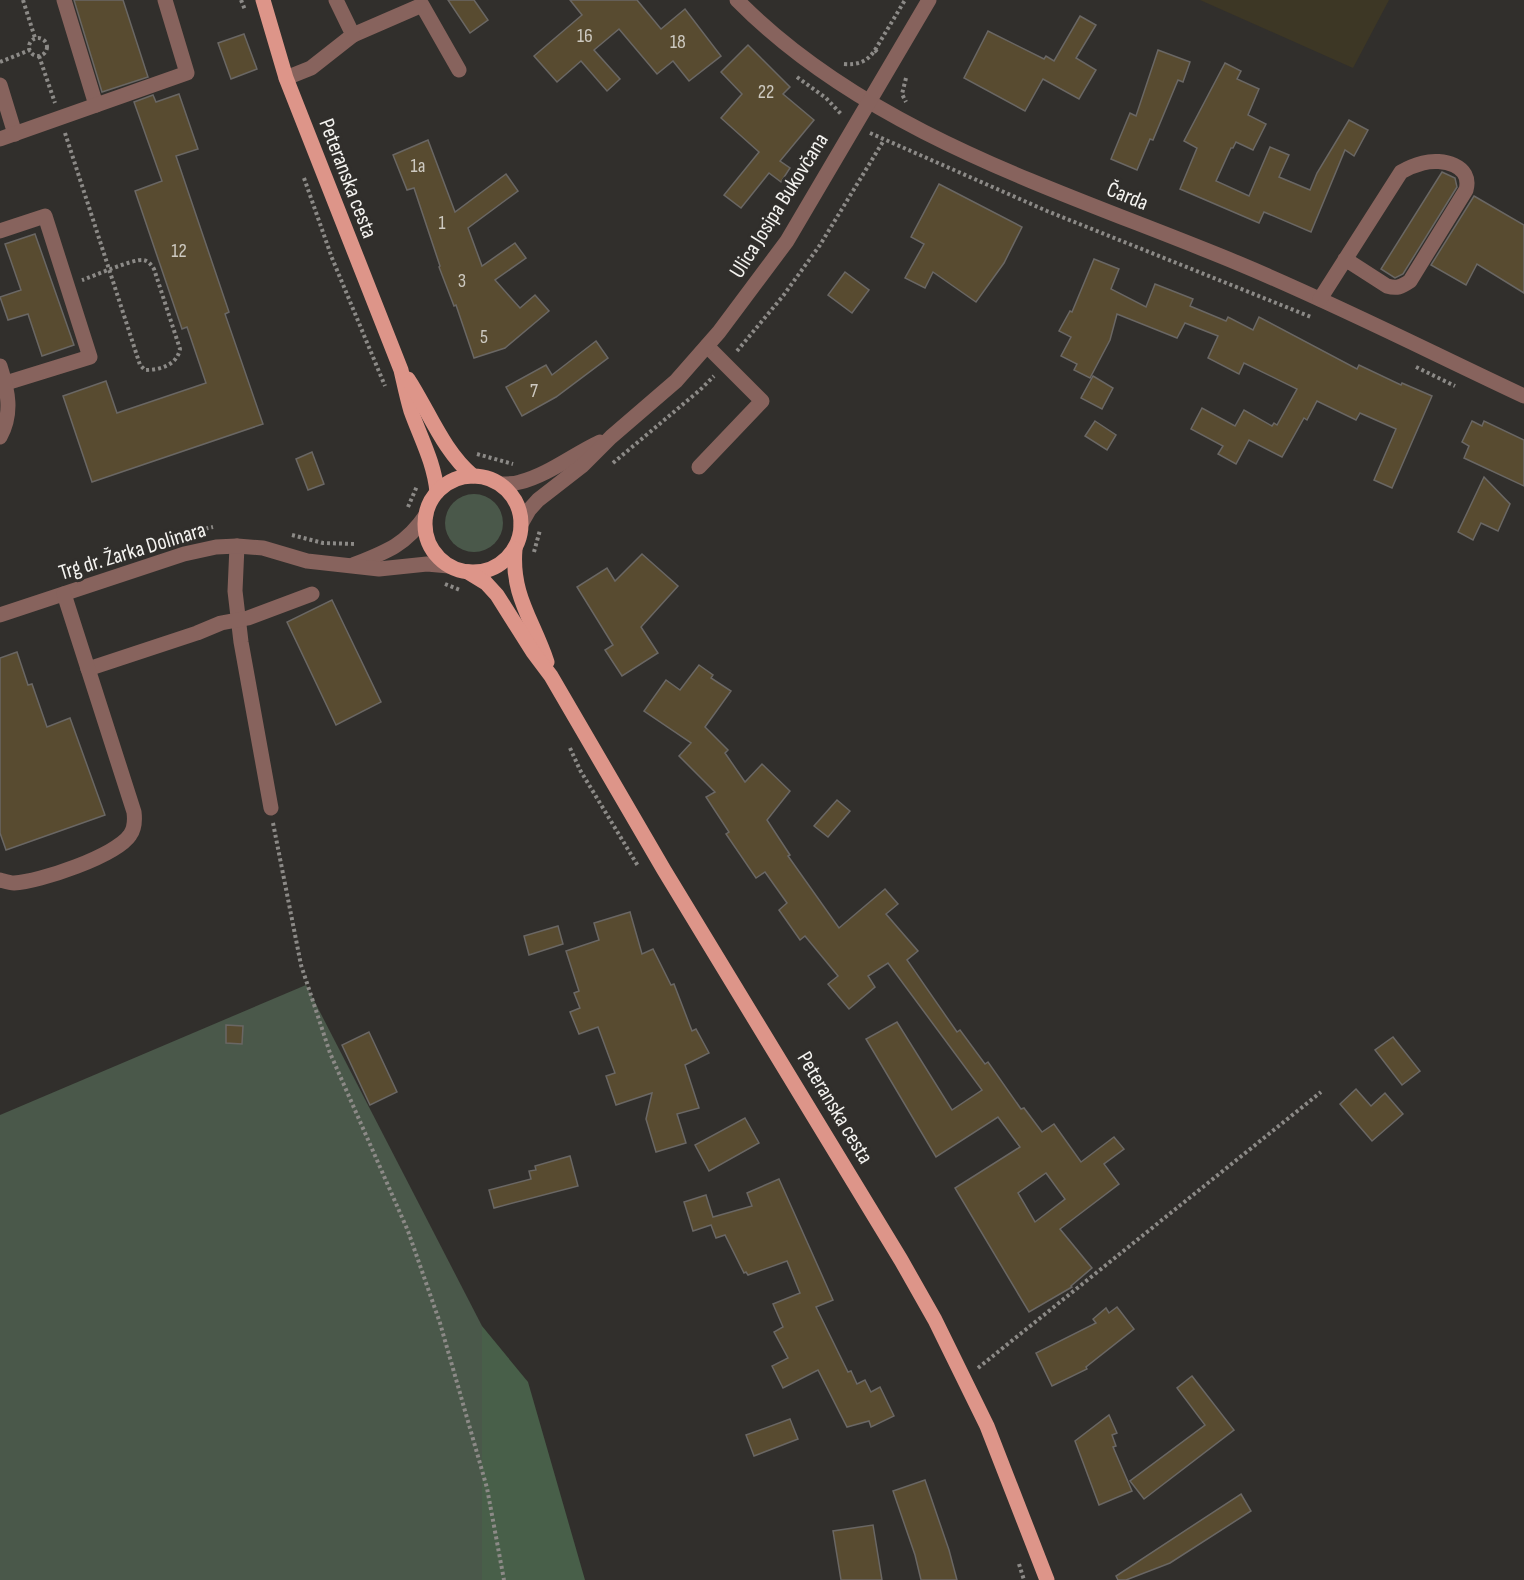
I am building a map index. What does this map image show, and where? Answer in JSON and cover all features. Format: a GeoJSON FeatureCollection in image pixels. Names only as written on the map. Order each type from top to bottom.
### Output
{"type":"FeatureCollection","features":[{"type":"Feature","properties":{"kind":"main road","name":"Peteranska cesta"},"geometry":{"type":"LineString","coordinates":[[264,0],[286,78],[401,370],[411,411],[427,447],[437,492]]}},
{"type":"Feature","properties":{"kind":"main road","name":"Peteranska cesta"},"geometry":{"type":"LineString","coordinates":[[401,370],[443,439],[463,467],[473,476]]}},
{"type":"Feature","properties":{"kind":"main road"},"geometry":{"type":"LineString","coordinates":[[473,476],[487,478],[501,484],[512,495],[519,509],[520,537],[515,549],[495,567],[482,572],[468,572],[449,566],[437,556],[425,530],[429,505],[437,492],[458,478],[473,476]]}},
{"type":"Feature","properties":{"kind":"main road","name":"Peteranska cesta"},"geometry":{"type":"LineString","coordinates":[[515,549],[513,569],[520,598],[540,642],[551,676]]}},
{"type":"Feature","properties":{"kind":"main road","name":"Peteranska cesta"},"geometry":{"type":"LineString","coordinates":[[468,572],[486,583],[497,595],[551,676],[664,870],[901,1260],[965,1379],[1008,1477],[1047,1580]]}},
{"type":"Feature","properties":{"kind":"street"},"geometry":{"type":"LineString","coordinates":[[64,0],[96,105]]}},
{"type":"Feature","properties":{"kind":"street"},"geometry":{"type":"LineString","coordinates":[[0,86],[7,136],[187,73],[165,0]]}},
{"type":"Feature","properties":{"kind":"street"},"geometry":{"type":"LineString","coordinates":[[336,0],[353,35]]}},
{"type":"Feature","properties":{"kind":"street","name":"Čarda"},"geometry":{"type":"LineString","coordinates":[[737,0],[758,21],[829,76],[909,125],[1072,198],[1240,264],[1320,299],[1524,396]]}},
{"type":"Feature","properties":{"kind":"street","name":"Ulica Josipa Bukovčana"},"geometry":{"type":"LineString","coordinates":[[521,524],[538,500],[584,465],[611,437],[675,381],[707,346],[752,290],[787,241],[929,0]]}},
{"type":"Feature","properties":{"kind":"street"},"geometry":{"type":"LineString","coordinates":[[286,78],[310,68],[353,35],[427,2],[459,70]]}},
{"type":"Feature","properties":{"kind":"street"},"geometry":{"type":"LineString","coordinates":[[1320,299],[1345,259],[1401,172],[1425,162],[1444,163],[1461,169],[1467,178],[1466,190],[1410,281],[1401,287],[1387,286],[1345,259]]}},
{"type":"Feature","properties":{"kind":"street"},"geometry":{"type":"LineString","coordinates":[[0,231],[45,216],[90,357],[6,383]]}},
{"type":"Feature","properties":{"kind":"street"},"geometry":{"type":"LineString","coordinates":[[699,468],[762,401],[707,346]]}},
{"type":"Feature","properties":{"kind":"street"},"geometry":{"type":"LineString","coordinates":[[0,366],[6,383],[10,412],[0,437]]}},
{"type":"Feature","properties":{"kind":"street","name":"Ulica Josipa Bukovčana"},"geometry":{"type":"LineString","coordinates":[[501,484],[520,482],[546,471],[578,452],[611,437]]}},
{"type":"Feature","properties":{"kind":"street","name":"Trg dr. Žarka Dolinara"},"geometry":{"type":"LineString","coordinates":[[350,566],[390,550],[407,539],[426,515]]}},
{"type":"Feature","properties":{"kind":"street"},"geometry":{"type":"LineString","coordinates":[[237,546],[235,591],[238,620],[271,808]]}},
{"type":"Feature","properties":{"kind":"street","name":"Trg dr. Žarka Dolinara"},"geometry":{"type":"LineString","coordinates":[[0,615],[184,554],[216,547],[263,548],[307,561],[379,569],[427,564],[449,566]]}},
{"type":"Feature","properties":{"kind":"street"},"geometry":{"type":"LineString","coordinates":[[0,880],[14,883],[55,874],[109,852],[129,837],[135,824],[134,812],[64,594]]}},
{"type":"Feature","properties":{"kind":"street"},"geometry":{"type":"LineString","coordinates":[[88,669],[312,594]]}},
{"type":"Feature","properties":{"kind":"path"},"geometry":{"type":"LineString","coordinates":[[22,0],[35,38]]}},
{"type":"Feature","properties":{"kind":"path"},"geometry":{"type":"LineString","coordinates":[[818,94],[837,64],[856,65],[870,58],[905,0]]}},
{"type":"Feature","properties":{"kind":"path"},"geometry":{"type":"LineString","coordinates":[[35,38],[43,38],[48,45],[45,54],[33,55],[30,42],[35,38]]}},
{"type":"Feature","properties":{"kind":"path"},"geometry":{"type":"LineString","coordinates":[[0,62],[30,50]]}},
{"type":"Feature","properties":{"kind":"path"},"geometry":{"type":"LineString","coordinates":[[875,50],[909,71],[903,84],[902,94],[915,110],[909,125]]}},
{"type":"Feature","properties":{"kind":"path"},"geometry":{"type":"LineString","coordinates":[[39,56],[60,118],[110,271],[140,365],[145,370],[153,370],[174,362],[179,357],[180,349],[154,269],[149,262],[143,260],[110,271],[67,286]]}},
{"type":"Feature","properties":{"kind":"path"},"geometry":{"type":"LineString","coordinates":[[884,140],[1047,211],[1321,321]]}},
{"type":"Feature","properties":{"kind":"path"},"geometry":{"type":"LineString","coordinates":[[1407,362],[1465,390]]}},
{"type":"Feature","properties":{"kind":"path"},"geometry":{"type":"LineString","coordinates":[[472,452],[512,464],[522,463]]}},
{"type":"Feature","properties":{"kind":"path"},"geometry":{"type":"LineString","coordinates":[[271,808],[301,965],[330,1053],[408,1231],[440,1323],[488,1488],[504,1580]]}},
{"type":"Feature","properties":{"kind":"path"},"geometry":{"type":"LineString","coordinates":[[965,1379],[1321,1092]]}},
{"type":"Feature","properties":{"kind":"shaded area"},"geometry":{"type":"Polygon","coordinates":[[[1200,0],[1389,0],[1353,68],[1200,0]]]}},
{"type":"Feature","properties":{"kind":"green space"},"geometry":{"type":"Polygon","coordinates":[[[468,494],[480,494],[495,502],[503,517],[503,529],[495,544],[480,552],[468,552],[453,544],[445,529],[445,517],[453,502],[468,494]]]}},
{"type":"Feature","properties":{"kind":"green space"},"geometry":{"type":"Polygon","coordinates":[[[306,985],[482,1326],[482,1580],[0,1580],[0,1115],[306,985]]]}},
{"type":"Feature","properties":{"kind":"green space"},"geometry":{"type":"Polygon","coordinates":[[[482,1326],[528,1382],[585,1580],[482,1580],[482,1326]]]}},
{"type":"Feature","properties":{"kind":"building"},"geometry":{"type":"Polygon","coordinates":[[[74,0],[123,0],[148,77],[102,92],[74,0]]]}},
{"type":"Feature","properties":{"kind":"building"},"geometry":{"type":"Polygon","coordinates":[[[448,0],[474,0],[488,20],[470,33],[448,0]]]}},
{"type":"Feature","properties":{"kind":"building"},"geometry":{"type":"Polygon","coordinates":[[[570,0],[637,0],[661,29],[685,9],[721,56],[689,81],[673,61],[657,74],[619,29],[594,50],[620,79],[607,91],[581,61],[557,82],[534,56],[582,15],[570,0]]]}},
{"type":"Feature","properties":{"kind":"building"},"geometry":{"type":"Polygon","coordinates":[[[1080,16],[1096,25],[1076,58],[1096,70],[1079,99],[1043,79],[1025,111],[964,78],[988,31],[1044,59],[1046,56],[1054,61],[1080,16]]]}},
{"type":"Feature","properties":{"kind":"building"},"geometry":{"type":"Polygon","coordinates":[[[244,34],[257,69],[231,79],[218,43],[244,34]]]}},
{"type":"Feature","properties":{"kind":"building"},"geometry":{"type":"Polygon","coordinates":[[[748,45],[790,87],[783,94],[814,120],[780,161],[790,168],[781,182],[769,173],[741,208],[724,195],[759,152],[721,118],[742,94],[721,72],[748,45]]]}},
{"type":"Feature","properties":{"kind":"building"},"geometry":{"type":"Polygon","coordinates":[[[1158,50],[1190,62],[1183,82],[1178,80],[1153,140],[1150,139],[1137,170],[1111,159],[1130,113],[1136,116],[1158,50]]]}},
{"type":"Feature","properties":{"kind":"building"},"geometry":{"type":"Polygon","coordinates":[[[1225,63],[1241,71],[1237,79],[1259,89],[1248,115],[1266,124],[1253,150],[1236,142],[1216,181],[1249,196],[1270,147],[1289,155],[1279,177],[1310,190],[1317,173],[1349,120],[1368,130],[1354,156],[1345,150],[1311,232],[1264,212],[1259,223],[1180,189],[1197,148],[1184,141],[1225,63]]]}},
{"type":"Feature","properties":{"kind":"building"},"geometry":{"type":"Polygon","coordinates":[[[179,94],[198,149],[176,156],[229,312],[225,314],[263,424],[92,482],[63,396],[106,381],[117,413],[206,383],[187,327],[182,329],[135,191],[162,181],[134,102],[153,95],[156,102],[179,94]]]}},
{"type":"Feature","properties":{"kind":"building"},"geometry":{"type":"Polygon","coordinates":[[[428,140],[455,212],[506,174],[518,191],[468,228],[482,266],[515,243],[526,258],[495,280],[520,308],[535,295],[549,311],[505,348],[474,358],[456,305],[454,306],[439,267],[414,188],[407,190],[393,155],[428,140]]]}},
{"type":"Feature","properties":{"kind":"building"},"geometry":{"type":"Polygon","coordinates":[[[1442,172],[1455,178],[1457,187],[1403,274],[1395,278],[1381,269],[1442,172]]]}},
{"type":"Feature","properties":{"kind":"building"},"geometry":{"type":"Polygon","coordinates":[[[939,184],[1022,227],[1004,263],[976,302],[933,272],[925,288],[905,278],[924,244],[911,237],[939,184]]]}},
{"type":"Feature","properties":{"kind":"building"},"geometry":{"type":"Polygon","coordinates":[[[1474,196],[1524,225],[1524,293],[1477,264],[1466,285],[1431,265],[1474,196]]]}},
{"type":"Feature","properties":{"kind":"building"},"geometry":{"type":"Polygon","coordinates":[[[35,234],[74,345],[42,356],[28,314],[8,320],[0,297],[21,290],[5,244],[35,234]]]}},
{"type":"Feature","properties":{"kind":"building"},"geometry":{"type":"Polygon","coordinates":[[[1094,259],[1119,269],[1111,289],[1146,307],[1155,284],[1193,299],[1190,306],[1226,321],[1228,317],[1253,330],[1259,317],[1357,369],[1359,365],[1401,385],[1402,383],[1432,396],[1392,488],[1374,480],[1396,429],[1360,413],[1356,420],[1317,401],[1307,420],[1304,418],[1282,457],[1249,440],[1236,464],[1218,454],[1223,446],[1191,429],[1202,408],[1235,426],[1244,410],[1272,426],[1274,423],[1277,425],[1297,389],[1244,363],[1239,374],[1208,358],[1218,336],[1185,323],[1177,338],[1117,314],[1110,340],[1090,378],[1074,370],[1077,364],[1061,356],[1071,337],[1059,331],[1070,311],[1072,312],[1094,259]]]}},
{"type":"Feature","properties":{"kind":"building"},"geometry":{"type":"Polygon","coordinates":[[[845,272],[869,290],[852,313],[828,295],[845,272]]]}},
{"type":"Feature","properties":{"kind":"building"},"geometry":{"type":"Polygon","coordinates":[[[596,341],[608,358],[556,397],[522,416],[506,387],[546,365],[552,375],[596,341]]]}},
{"type":"Feature","properties":{"kind":"building"},"geometry":{"type":"Polygon","coordinates":[[[1093,376],[1113,388],[1102,409],[1081,398],[1093,376]]]}},
{"type":"Feature","properties":{"kind":"building"},"geometry":{"type":"Polygon","coordinates":[[[1095,421],[1116,435],[1107,450],[1085,436],[1095,421]]]}},
{"type":"Feature","properties":{"kind":"building"},"geometry":{"type":"Polygon","coordinates":[[[1472,421],[1482,426],[1484,421],[1524,440],[1524,486],[1464,458],[1469,446],[1462,442],[1472,421]]]}},
{"type":"Feature","properties":{"kind":"building"},"geometry":{"type":"Polygon","coordinates":[[[312,452],[324,484],[308,490],[296,459],[312,452]]]}},
{"type":"Feature","properties":{"kind":"building"},"geometry":{"type":"Polygon","coordinates":[[[1484,477],[1510,504],[1498,531],[1481,523],[1473,540],[1458,532],[1484,477]]]}},
{"type":"Feature","properties":{"kind":"building"},"geometry":{"type":"Polygon","coordinates":[[[642,554],[678,586],[641,627],[658,653],[622,676],[605,650],[613,645],[577,587],[607,568],[615,581],[642,554]]]}},
{"type":"Feature","properties":{"kind":"building"},"geometry":{"type":"Polygon","coordinates":[[[332,600],[381,702],[336,725],[287,622],[332,600]]]}},
{"type":"Feature","properties":{"kind":"building"},"geometry":{"type":"Polygon","coordinates":[[[17,652],[28,685],[32,684],[47,727],[70,718],[105,815],[6,850],[0,833],[0,658],[17,652]]]}},
{"type":"Feature","properties":{"kind":"building"},"geometry":{"type":"Polygon","coordinates":[[[699,665],[713,675],[711,678],[731,691],[705,727],[728,750],[725,753],[745,782],[762,764],[790,791],[767,820],[790,855],[788,856],[839,928],[885,889],[898,904],[886,914],[918,951],[907,960],[957,1032],[960,1030],[985,1064],[988,1062],[1021,1109],[1024,1108],[1042,1132],[1054,1124],[1081,1162],[1114,1137],[1124,1149],[1104,1164],[1119,1184],[1060,1229],[1092,1268],[1072,1287],[1029,1312],[955,1188],[1020,1147],[998,1117],[936,1157],[866,1039],[897,1022],[952,1110],[982,1090],[888,963],[868,976],[875,987],[849,1009],[828,984],[838,976],[805,936],[800,940],[779,910],[787,903],[765,872],[756,878],[726,834],[729,832],[706,797],[715,792],[679,756],[691,743],[644,711],[666,680],[680,690],[699,665]],[[1046,1173],[1018,1193],[1035,1222],[1065,1199],[1046,1173]]]}},
{"type":"Feature","properties":{"kind":"building"},"geometry":{"type":"Polygon","coordinates":[[[837,800],[850,811],[828,837],[814,826],[837,800]]]}},
{"type":"Feature","properties":{"kind":"building"},"geometry":{"type":"Polygon","coordinates":[[[630,912],[642,954],[653,949],[671,985],[674,984],[692,1031],[696,1029],[709,1053],[685,1065],[699,1108],[677,1114],[686,1143],[656,1152],[646,1119],[652,1093],[616,1105],[606,1076],[615,1073],[598,1027],[579,1034],[570,1012],[580,1008],[574,993],[579,991],[566,951],[599,940],[594,923],[630,912]]]}},
{"type":"Feature","properties":{"kind":"building"},"geometry":{"type":"Polygon","coordinates":[[[558,926],[563,944],[529,955],[524,936],[558,926]]]}},
{"type":"Feature","properties":{"kind":"building"},"geometry":{"type":"Polygon","coordinates":[[[226,1025],[243,1026],[242,1044],[226,1043],[226,1025]]]}},
{"type":"Feature","properties":{"kind":"building"},"geometry":{"type":"Polygon","coordinates":[[[369,1032],[397,1092],[370,1105],[342,1045],[369,1032]]]}},
{"type":"Feature","properties":{"kind":"building"},"geometry":{"type":"Polygon","coordinates":[[[1393,1037],[1420,1071],[1402,1085],[1375,1050],[1393,1037]]]}},
{"type":"Feature","properties":{"kind":"building"},"geometry":{"type":"Polygon","coordinates":[[[1356,1089],[1371,1106],[1385,1093],[1403,1114],[1372,1141],[1340,1104],[1356,1089]]]}},
{"type":"Feature","properties":{"kind":"building"},"geometry":{"type":"Polygon","coordinates":[[[745,1118],[759,1143],[709,1171],[695,1145],[745,1118]]]}},
{"type":"Feature","properties":{"kind":"building"},"geometry":{"type":"Polygon","coordinates":[[[570,1156],[578,1186],[494,1208],[489,1190],[531,1179],[529,1171],[536,1170],[535,1166],[570,1156]]]}},
{"type":"Feature","properties":{"kind":"building"},"geometry":{"type":"Polygon","coordinates":[[[779,1179],[833,1300],[816,1307],[848,1372],[851,1371],[857,1384],[865,1380],[871,1392],[880,1387],[894,1416],[871,1427],[869,1421],[847,1427],[818,1370],[783,1388],[772,1366],[788,1358],[774,1332],[783,1327],[773,1304],[800,1293],[787,1261],[748,1275],[744,1273],[725,1235],[716,1238],[711,1225],[693,1231],[684,1202],[706,1195],[713,1217],[752,1206],[747,1193],[779,1179]]]}},
{"type":"Feature","properties":{"kind":"building"},"geometry":{"type":"Polygon","coordinates":[[[1117,1307],[1134,1329],[1086,1367],[1087,1369],[1052,1386],[1036,1353],[1096,1323],[1093,1319],[1106,1308],[1109,1313],[1117,1307]]]}},
{"type":"Feature","properties":{"kind":"building"},"geometry":{"type":"Polygon","coordinates":[[[1192,1376],[1234,1430],[1144,1499],[1130,1481],[1205,1425],[1177,1388],[1192,1376]]]}},
{"type":"Feature","properties":{"kind":"building"},"geometry":{"type":"Polygon","coordinates":[[[1109,1415],[1117,1433],[1112,1435],[1116,1446],[1113,1447],[1132,1491],[1099,1505],[1075,1441],[1109,1415]]]}},
{"type":"Feature","properties":{"kind":"building"},"geometry":{"type":"Polygon","coordinates":[[[790,1419],[798,1439],[754,1456],[746,1435],[790,1419]]]}},
{"type":"Feature","properties":{"kind":"building"},"geometry":{"type":"Polygon","coordinates":[[[925,1480],[957,1580],[921,1580],[893,1491],[925,1480]]]}},
{"type":"Feature","properties":{"kind":"building"},"geometry":{"type":"Polygon","coordinates":[[[1241,1494],[1251,1511],[1170,1563],[1126,1580],[1118,1580],[1116,1576],[1241,1494]]]}},
{"type":"Feature","properties":{"kind":"building"},"geometry":{"type":"Polygon","coordinates":[[[873,1525],[882,1580],[841,1580],[833,1531],[873,1525]]]}}]}
